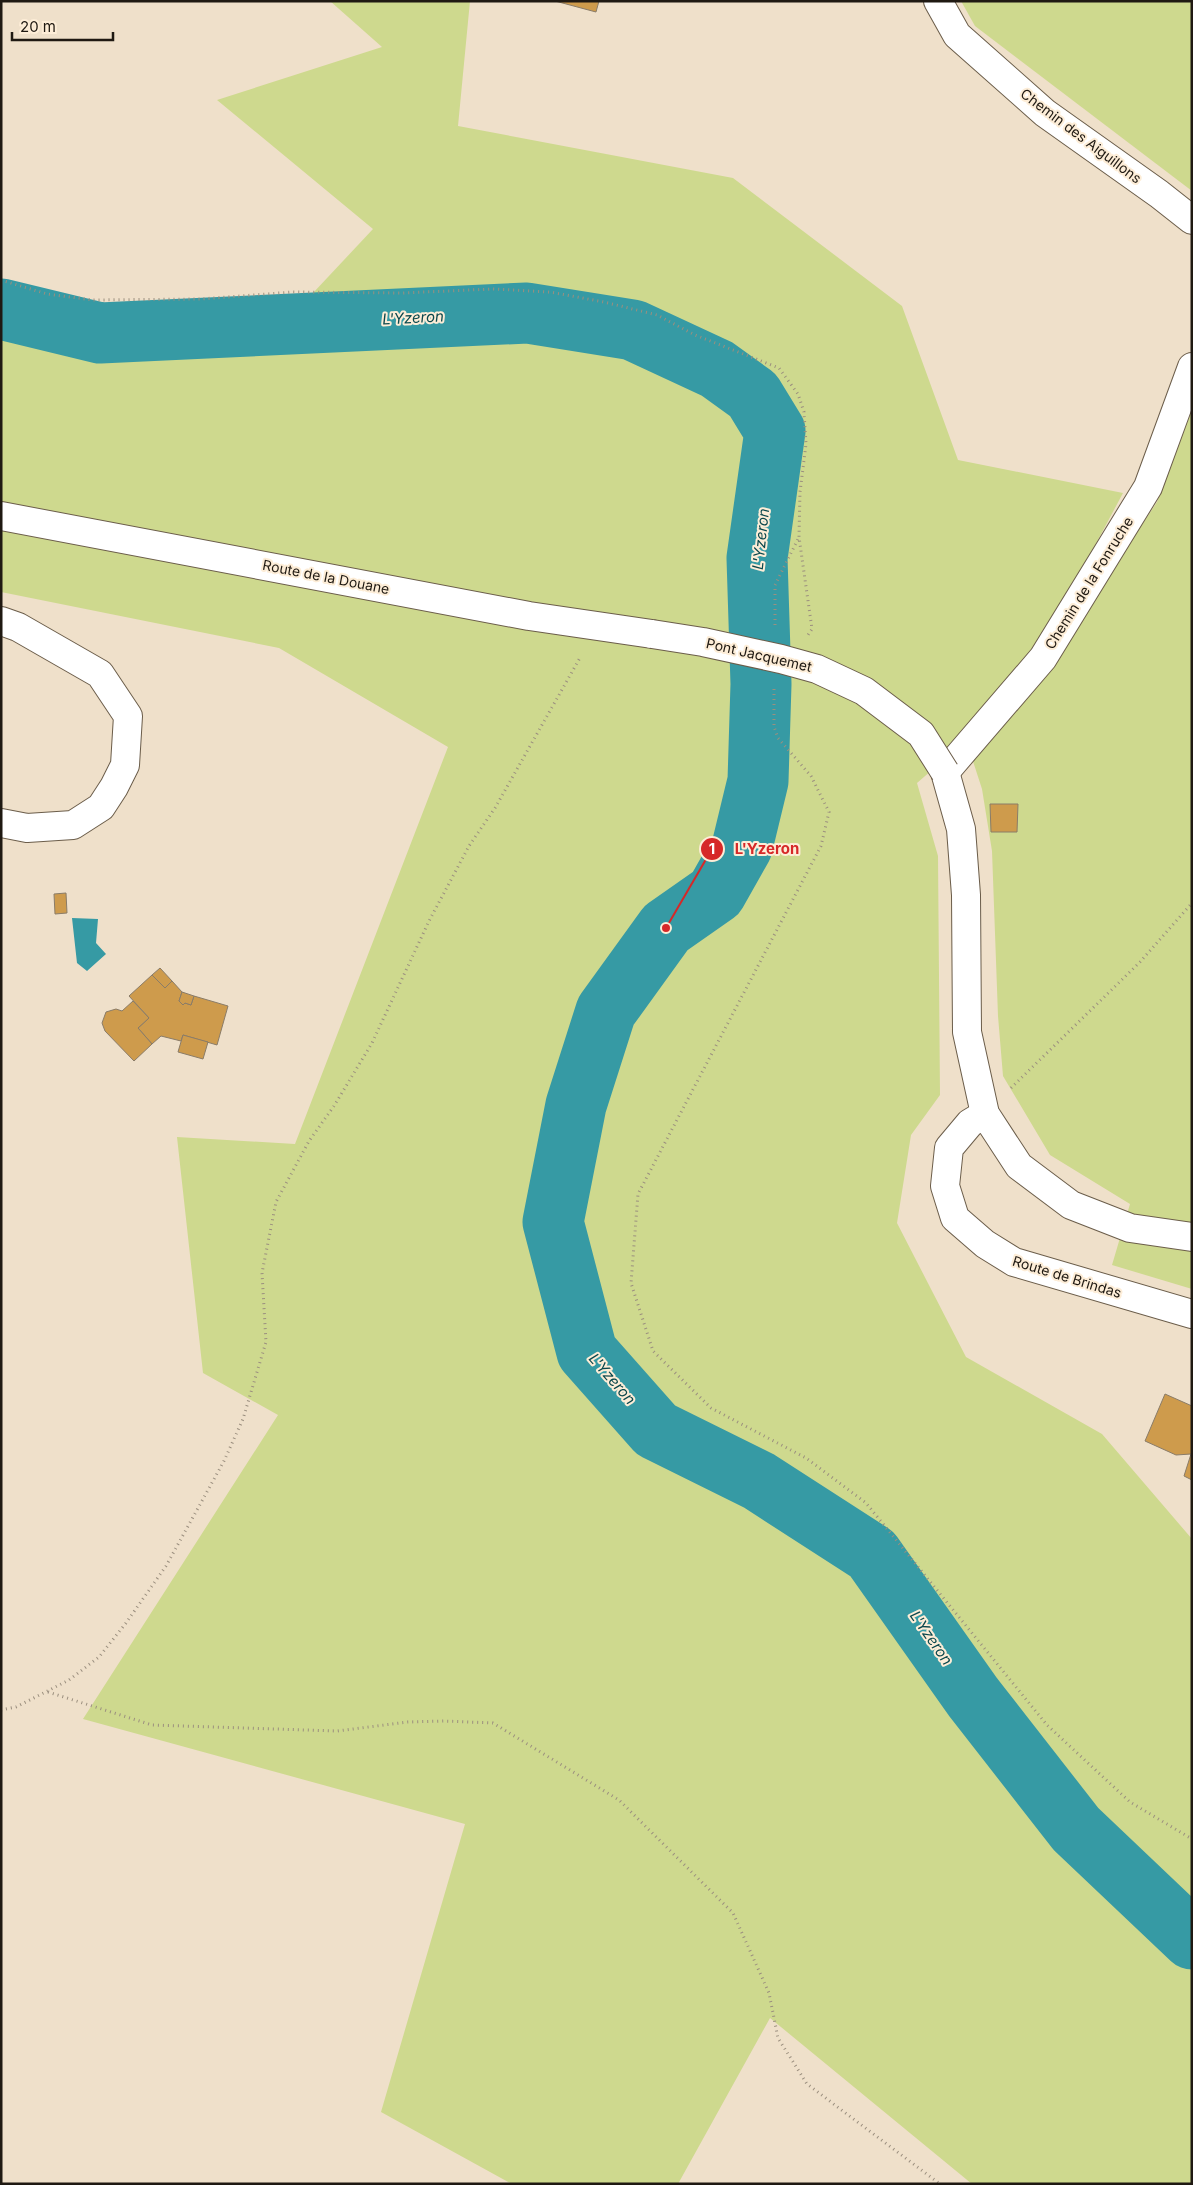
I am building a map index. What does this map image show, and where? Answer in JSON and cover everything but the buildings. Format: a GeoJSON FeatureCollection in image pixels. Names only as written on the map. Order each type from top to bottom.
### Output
{"type":"FeatureCollection","features":[{"type":"Feature","properties":{"kind":"main road","name":"Chemin des Aiguillons"},"geometry":{"type":"LineString","coordinates":[[938,1],[957,35],[1045,113],[1159,194],[1192,220]]}},
{"type":"Feature","properties":{"kind":"main road","name":"Chemin de la Fonruche"},"geometry":{"type":"LineString","coordinates":[[944,772],[1043,658],[1148,486],[1192,368]]}},
{"type":"Feature","properties":{"kind":"main road","name":"Route de la Douane"},"geometry":{"type":"LineString","coordinates":[[1,516],[520,614],[652,634]]}},
{"type":"Feature","properties":{"kind":"main road"},"geometry":{"type":"LineString","coordinates":[[1,621],[18,627],[100,674],[128,716],[125,765],[101,807],[73,825],[27,828],[1,823]]}},
{"type":"Feature","properties":{"kind":"main road","name":"Pont Jacquemet"},"geometry":{"type":"LineString","coordinates":[[652,634],[703,642],[790,661],[817,669],[864,691],[921,734],[944,772]]}},
{"type":"Feature","properties":{"kind":"main road"},"geometry":{"type":"LineString","coordinates":[[944,772],[961,829],[966,895],[966,1032],[985,1114],[1019,1166],[1071,1205],[1130,1228],[1192,1237]]}},
{"type":"Feature","properties":{"kind":"main road","name":"Route de Brindas"},"geometry":{"type":"LineString","coordinates":[[985,1114],[970,1123],[949,1148],[945,1186],[955,1218],[985,1244],[1014,1262],[1192,1314]]}},
{"type":"Feature","properties":{"kind":"path"},"geometry":{"type":"LineString","coordinates":[[1,280],[47,294],[93,300],[201,299],[294,292],[402,293],[493,289],[550,292],[604,302],[657,315],[696,335],[779,368],[798,394],[804,412],[806,444],[800,492],[799,537],[812,629],[804,642]]}},
{"type":"Feature","properties":{"kind":"path"},"geometry":{"type":"LineString","coordinates":[[775,634],[775,585],[799,537]]}},
{"type":"Feature","properties":{"kind":"path"},"geometry":{"type":"LineString","coordinates":[[1,1710],[16,1707],[47,1692],[69,1680],[99,1657],[126,1623],[166,1566],[224,1461],[243,1419],[266,1342],[262,1272],[276,1202],[309,1141],[334,1106],[372,1043],[433,913],[469,846],[495,808],[583,652],[595,626]]}},
{"type":"Feature","properties":{"kind":"path"},"geometry":{"type":"LineString","coordinates":[[774,682],[774,727],[778,738],[811,776],[829,812],[821,846],[638,1194],[631,1283],[653,1351],[710,1408],[806,1458],[866,1503],[1047,1725],[1130,1802],[1192,1839]]}},
{"type":"Feature","properties":{"kind":"path"},"geometry":{"type":"LineString","coordinates":[[985,1114],[1140,962],[1192,903]]}},
{"type":"Feature","properties":{"kind":"path"},"geometry":{"type":"LineString","coordinates":[[47,1692],[152,1725],[337,1731],[408,1722],[493,1723],[619,1800],[733,1913],[769,1993],[778,2038],[807,2084],[940,2184]]}},
{"type":"Feature","properties":{"kind":"green space"},"geometry":{"type":"Polygon","coordinates":[[[330,1],[470,1],[458,126],[733,178],[902,306],[958,460],[1123,493],[1037,654],[962,744],[917,783],[938,856],[940,1095],[911,1135],[897,1223],[966,1357],[1102,1434],[1192,1539],[1192,2184],[972,2184],[770,2018],[678,2184],[512,2184],[381,2112],[465,1824],[83,1719],[278,1415],[203,1373],[177,1137],[295,1144],[448,747],[279,648],[1,592],[1,292],[93,313],[298,309],[373,229],[217,100],[382,47],[330,1]]]}},
{"type":"Feature","properties":{"kind":"green space"},"geometry":{"type":"Polygon","coordinates":[[[961,1],[1192,1],[1192,191],[975,26],[961,1]]]}},
{"type":"Feature","properties":{"kind":"green space"},"geometry":{"type":"Polygon","coordinates":[[[1192,410],[1192,1289],[1112,1265],[1130,1204],[1050,1155],[1003,1076],[998,1016],[992,851],[982,789],[970,752],[1051,662],[1157,502],[1192,410]]]}},
{"type":"Feature","properties":{"kind":"water"},"geometry":{"type":"Polygon","coordinates":[[[72,918],[98,919],[96,943],[106,954],[87,971],[77,963],[72,918]]]}},
{"type":"Feature","properties":{"kind":"waterway","name":"L'Yzeron"},"geometry":{"type":"LineString","coordinates":[[1,309],[100,333],[527,313],[633,330],[717,369],[753,395],[775,431],[757,558],[761,684],[758,781],[742,847],[716,893],[666,928],[606,1011],[576,1105],[553,1222],[587,1352],[656,1430],[759,1481],[872,1554],[973,1697],[1076,1829],[1192,1939]]}},
{"type":"Feature","properties":{"kind":"place","name":"L'Yzeron"},"geometry":{"type":"Point","coordinates":[666,928]}}]}
